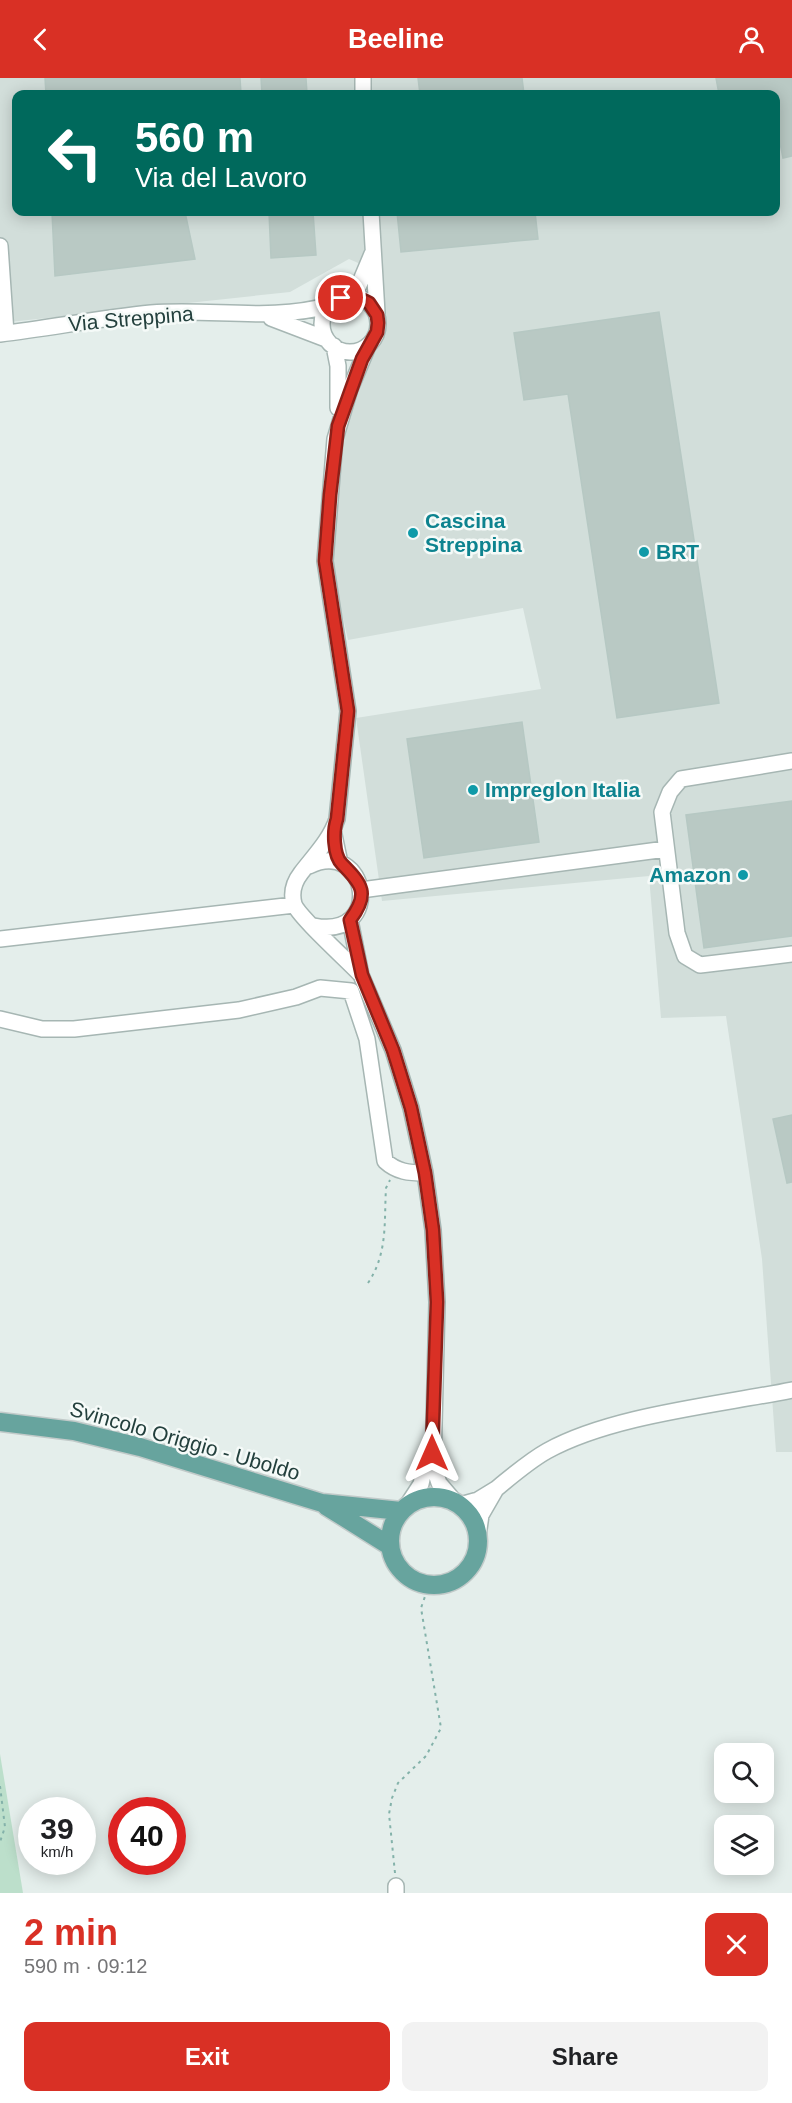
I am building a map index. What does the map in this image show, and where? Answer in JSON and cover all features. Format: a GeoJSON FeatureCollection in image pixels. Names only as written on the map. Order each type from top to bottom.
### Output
{"type":"FeatureCollection","features":[{"type":"Feature","properties":{"kind":"main road","name":"Svincolo Origgio - Uboldo"},"geometry":{"type":"LineString","coordinates":[[0,1422],[74,1431],[129,1445],[322,1503],[404,1508]]}},
{"type":"Feature","properties":{"kind":"main road"},"geometry":{"type":"LineString","coordinates":[[427,1497],[437,1497],[458,1504],[471,1516],[478,1536],[476,1553],[462,1575],[446,1583],[429,1585],[405,1574],[396,1564],[390,1546],[393,1524],[404,1508],[427,1497]]}},
{"type":"Feature","properties":{"kind":"main road","name":"Svincolo Origgio - Uboldo"},"geometry":{"type":"LineString","coordinates":[[322,1503],[390,1546]]}},
{"type":"Feature","properties":{"kind":"street"},"geometry":{"type":"LineString","coordinates":[[338,426],[368,346],[377,332],[371,216]]}},
{"type":"Feature","properties":{"kind":"street"},"geometry":{"type":"LineString","coordinates":[[0,246],[3,334]]}},
{"type":"Feature","properties":{"kind":"street"},"geometry":{"type":"LineString","coordinates":[[363,978],[314,927],[303,919],[294,905],[292,892],[296,880],[309,866],[333,830],[337,819],[348,711],[325,561],[338,426],[338,366],[322,321],[330,305],[348,296],[359,285],[368,267],[373,248]]}},
{"type":"Feature","properties":{"kind":"street"},"geometry":{"type":"LineString","coordinates":[[348,296],[362,299],[377,315]]}},
{"type":"Feature","properties":{"kind":"street","name":"Via Streppina"},"geometry":{"type":"LineString","coordinates":[[3,334],[152,313],[236,312],[262,315],[307,312],[330,305]]}},
{"type":"Feature","properties":{"kind":"street","name":"Via Streppina"},"geometry":{"type":"LineString","coordinates":[[262,315],[330,342]]}},
{"type":"Feature","properties":{"kind":"street"},"geometry":{"type":"LineString","coordinates":[[330,342],[351,352],[368,346]]}},
{"type":"Feature","properties":{"kind":"street"},"geometry":{"type":"LineString","coordinates":[[792,762],[681,779],[670,792],[662,812],[677,933],[685,956],[700,964],[792,954]]}},
{"type":"Feature","properties":{"kind":"street"},"geometry":{"type":"LineString","coordinates":[[333,830],[340,863]]}},
{"type":"Feature","properties":{"kind":"street"},"geometry":{"type":"LineString","coordinates":[[361,890],[666,849]]}},
{"type":"Feature","properties":{"kind":"street"},"geometry":{"type":"LineString","coordinates":[[309,866],[329,860],[340,863],[357,879],[361,890],[361,903],[350,920],[340,927],[327,929],[314,927]]}},
{"type":"Feature","properties":{"kind":"street"},"geometry":{"type":"LineString","coordinates":[[0,939],[294,905]]}},
{"type":"Feature","properties":{"kind":"street"},"geometry":{"type":"LineString","coordinates":[[350,920],[363,978],[393,1050],[411,1108],[425,1173],[433,1230],[437,1302],[431,1440],[421,1484],[404,1508]]}},
{"type":"Feature","properties":{"kind":"street"},"geometry":{"type":"LineString","coordinates":[[351,991],[363,978]]}},
{"type":"Feature","properties":{"kind":"street"},"geometry":{"type":"LineString","coordinates":[[0,1019],[42,1029],[74,1029],[239,1010],[296,997],[320,988],[351,991]]}},
{"type":"Feature","properties":{"kind":"street"},"geometry":{"type":"LineString","coordinates":[[351,991],[370,1056],[385,1161],[401,1171],[425,1173]]}},
{"type":"Feature","properties":{"kind":"street"},"geometry":{"type":"LineString","coordinates":[[431,1440],[436,1476],[446,1493],[458,1504],[478,1500],[547,1451],[584,1435],[638,1420],[792,1390]]}},
{"type":"Feature","properties":{"kind":"street"},"geometry":{"type":"LineString","coordinates":[[478,1536],[481,1515],[496,1489]]}},
{"type":"Feature","properties":{"kind":"path"},"geometry":{"type":"LineString","coordinates":[[368,1283],[376,1270],[385,1239],[386,1188],[392,1176],[401,1171]]}},
{"type":"Feature","properties":{"kind":"path"},"geometry":{"type":"LineString","coordinates":[[396,1890],[390,1814],[392,1798],[399,1783],[436,1742],[441,1728],[421,1608],[429,1585]]}},
{"type":"Feature","properties":{"kind":"path"},"geometry":{"type":"LineString","coordinates":[[0,1786],[5,1827],[0,1842]]}},
{"type":"Feature","properties":{"kind":"shaded area"},"geometry":{"type":"Polygon","coordinates":[[[0,78],[792,78],[792,1452],[776,1452],[762,1259],[726,1016],[661,1018],[649,876],[382,901],[356,718],[541,689],[523,608],[348,640],[330,561],[344,426],[380,334],[381,273],[349,259],[290,292],[0,323],[0,78]]]}},
{"type":"Feature","properties":{"kind":"green space"},"geometry":{"type":"Polygon","coordinates":[[[0,1754],[18,1875],[20,1875],[23,1893],[0,1893],[0,1754]]]}},
{"type":"Feature","properties":{"kind":"building"},"geometry":{"type":"Polygon","coordinates":[[[45,78],[240,78],[241,90],[46,90],[45,78]]]}},
{"type":"Feature","properties":{"kind":"building"},"geometry":{"type":"Polygon","coordinates":[[[261,78],[306,78],[307,90],[262,90],[261,78]]]}},
{"type":"Feature","properties":{"kind":"building"},"geometry":{"type":"Polygon","coordinates":[[[418,78],[522,78],[524,90],[420,90],[418,78]]]}},
{"type":"Feature","properties":{"kind":"building"},"geometry":{"type":"Polygon","coordinates":[[[716,78],[792,78],[792,156],[783,158],[780,143],[780,90],[718,90],[716,78]]]}},
{"type":"Feature","properties":{"kind":"building"},"geometry":{"type":"Polygon","coordinates":[[[52,216],[186,216],[195,259],[55,276],[52,216]]]}},
{"type":"Feature","properties":{"kind":"building"},"geometry":{"type":"Polygon","coordinates":[[[269,216],[313,216],[316,255],[271,258],[269,216]]]}},
{"type":"Feature","properties":{"kind":"building"},"geometry":{"type":"Polygon","coordinates":[[[397,216],[535,216],[538,239],[401,252],[397,216]]]}},
{"type":"Feature","properties":{"kind":"building","name":"BRT"},"geometry":{"type":"Polygon","coordinates":[[[659,312],[719,703],[617,718],[568,394],[524,400],[514,333],[659,312]]]}},
{"type":"Feature","properties":{"kind":"building","name":"Impreglon Italia"},"geometry":{"type":"Polygon","coordinates":[[[522,722],[539,842],[424,858],[407,739],[522,722]]]}},
{"type":"Feature","properties":{"kind":"building","name":"Amazon"},"geometry":{"type":"Polygon","coordinates":[[[792,801],[792,936],[704,948],[686,815],[792,801]]]}},
{"type":"Feature","properties":{"kind":"building"},"geometry":{"type":"Polygon","coordinates":[[[792,1115],[792,1182],[787,1183],[773,1119],[792,1115]]]}},
{"type":"Feature","properties":{"kind":"place","name":"Cascina Streppina"},"geometry":{"type":"Point","coordinates":[413,533]}},
{"type":"Feature","properties":{"kind":"place","name":"BRT"},"geometry":{"type":"Point","coordinates":[644,552]}},
{"type":"Feature","properties":{"kind":"place","name":"Impreglon Italia"},"geometry":{"type":"Point","coordinates":[473,790]}},
{"type":"Feature","properties":{"kind":"place","name":"Amazon"},"geometry":{"type":"Point","coordinates":[743,875]}},
{"type":"Feature","properties":{"kind":"route"},"geometry":{"type":"LineString","coordinates":[[341,298],[355,296],[369,303],[377,315],[378,323],[377,332],[368,346],[350,389],[335,439],[325,561],[348,711],[337,819],[333,830],[340,863],[350,869],[361,890],[361,903],[350,920],[362,975],[393,1050],[411,1108],[425,1173],[433,1230],[437,1302],[432,1453]]}}]}
